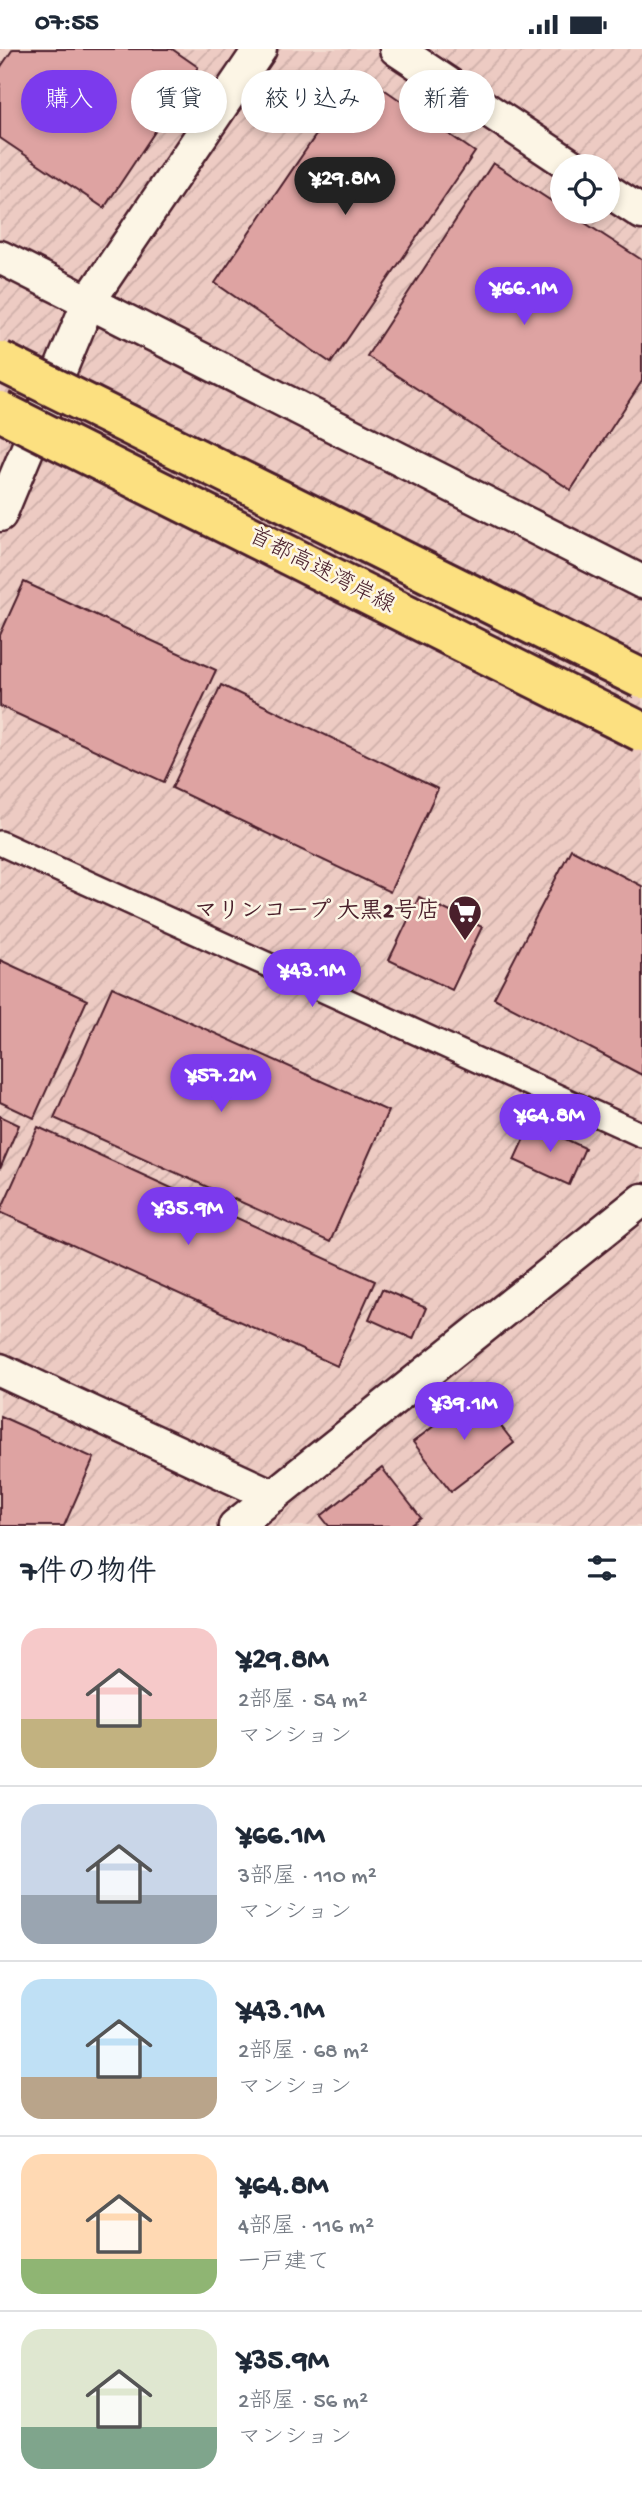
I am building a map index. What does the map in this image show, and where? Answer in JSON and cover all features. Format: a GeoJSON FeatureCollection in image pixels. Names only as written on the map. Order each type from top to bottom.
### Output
{"type":"FeatureCollection","features":[{"type":"Feature","properties":{"kind":"highway","name":"首都高速湾岸線"},"geometry":{"type":"LineString","coordinates":[[0,362],[642,679]]}},
{"type":"Feature","properties":{"kind":"highway","name":"首都高速湾岸線"},"geometry":{"type":"LineString","coordinates":[[0,411],[642,732]]}},
{"type":"Feature","properties":{"kind":"street"},"geometry":{"type":"LineString","coordinates":[[0,515],[89,301],[260,49]]}},
{"type":"Feature","properties":{"kind":"street"},"geometry":{"type":"LineString","coordinates":[[396,49],[554,154]]}},
{"type":"Feature","properties":{"kind":"street"},"geometry":{"type":"LineString","coordinates":[[620,199],[642,213]]}},
{"type":"Feature","properties":{"kind":"street"},"geometry":{"type":"LineString","coordinates":[[0,257],[642,582]]}},
{"type":"Feature","properties":{"kind":"street"},"geometry":{"type":"LineString","coordinates":[[0,843],[642,1135]]}},
{"type":"Feature","properties":{"kind":"street"},"geometry":{"type":"LineString","coordinates":[[235,1526],[642,1200]]}},
{"type":"Feature","properties":{"kind":"street"},"geometry":{"type":"LineString","coordinates":[[0,1370],[272,1496]]}},
{"type":"Feature","properties":{"kind":"shaded area"},"geometry":{"type":"Polygon","coordinates":[[[0,49],[642,49],[642,1526],[0,1526],[0,49]]]}},
{"type":"Feature","properties":{"kind":"building"},"geometry":{"type":"Polygon","coordinates":[[[13,49],[172,49],[198,67],[196,70],[131,70],[131,133],[154,133],[104,208],[0,138],[0,68],[13,49]]]}},
{"type":"Feature","properties":{"kind":"building"},"geometry":{"type":"Polygon","coordinates":[[[385,90],[399,100],[399,133],[447,133],[475,152],[331,363],[215,283],[317,133],[385,133],[385,90]]]}},
{"type":"Feature","properties":{"kind":"building"},"geometry":{"type":"Polygon","coordinates":[[[493,163],[550,200],[550,224],[586,224],[642,260],[642,381],[571,490],[367,356],[493,163]]]}},
{"type":"Feature","properties":{"kind":"building"},"geometry":{"type":"Polygon","coordinates":[[[24,582],[216,670],[164,782],[0,706],[0,635],[24,582]]]}},
{"type":"Feature","properties":{"kind":"building"},"geometry":{"type":"Polygon","coordinates":[[[221,685],[438,789],[390,892],[172,788],[221,685]]]}},
{"type":"Feature","properties":{"kind":"building"},"geometry":{"type":"Polygon","coordinates":[[[571,849],[642,886],[642,1075],[494,998],[571,849]]]}},
{"type":"Feature","properties":{"kind":"building"},"geometry":{"type":"Polygon","coordinates":[[[419,897],[482,927],[452,990],[389,960],[419,897]]]}},
{"type":"Feature","properties":{"kind":"building"},"geometry":{"type":"Polygon","coordinates":[[[0,960],[87,1000],[34,1118],[0,1102],[0,960]]]}},
{"type":"Feature","properties":{"kind":"building"},"geometry":{"type":"Polygon","coordinates":[[[112,987],[388,1111],[330,1242],[54,1118],[112,987]]]}},
{"type":"Feature","properties":{"kind":"building"},"geometry":{"type":"Polygon","coordinates":[[[0,1116],[19,1125],[0,1169],[0,1116]]]}},
{"type":"Feature","properties":{"kind":"building"},"geometry":{"type":"Polygon","coordinates":[[[531,1123],[585,1148],[569,1185],[514,1160],[531,1123]]]}},
{"type":"Feature","properties":{"kind":"building"},"geometry":{"type":"Polygon","coordinates":[[[38,1127],[375,1281],[337,1366],[0,1212],[38,1127]]]}},
{"type":"Feature","properties":{"kind":"building"},"geometry":{"type":"Polygon","coordinates":[[[382,1289],[426,1308],[413,1339],[369,1319],[382,1289]]]}},
{"type":"Feature","properties":{"kind":"building"},"geometry":{"type":"Polygon","coordinates":[[[476,1394],[514,1443],[451,1491],[413,1442],[476,1394]]]}},
{"type":"Feature","properties":{"kind":"building"},"geometry":{"type":"Polygon","coordinates":[[[0,1416],[94,1458],[64,1526],[0,1526],[0,1416]]]}},
{"type":"Feature","properties":{"kind":"building"},"geometry":{"type":"Polygon","coordinates":[[[382,1468],[421,1518],[410,1526],[329,1526],[321,1516],[382,1468]]]}},
{"type":"Feature","properties":{"kind":"place","name":"マリンコープ 大黒2号店"},"geometry":{"type":"Point","coordinates":[465,942]}}]}
